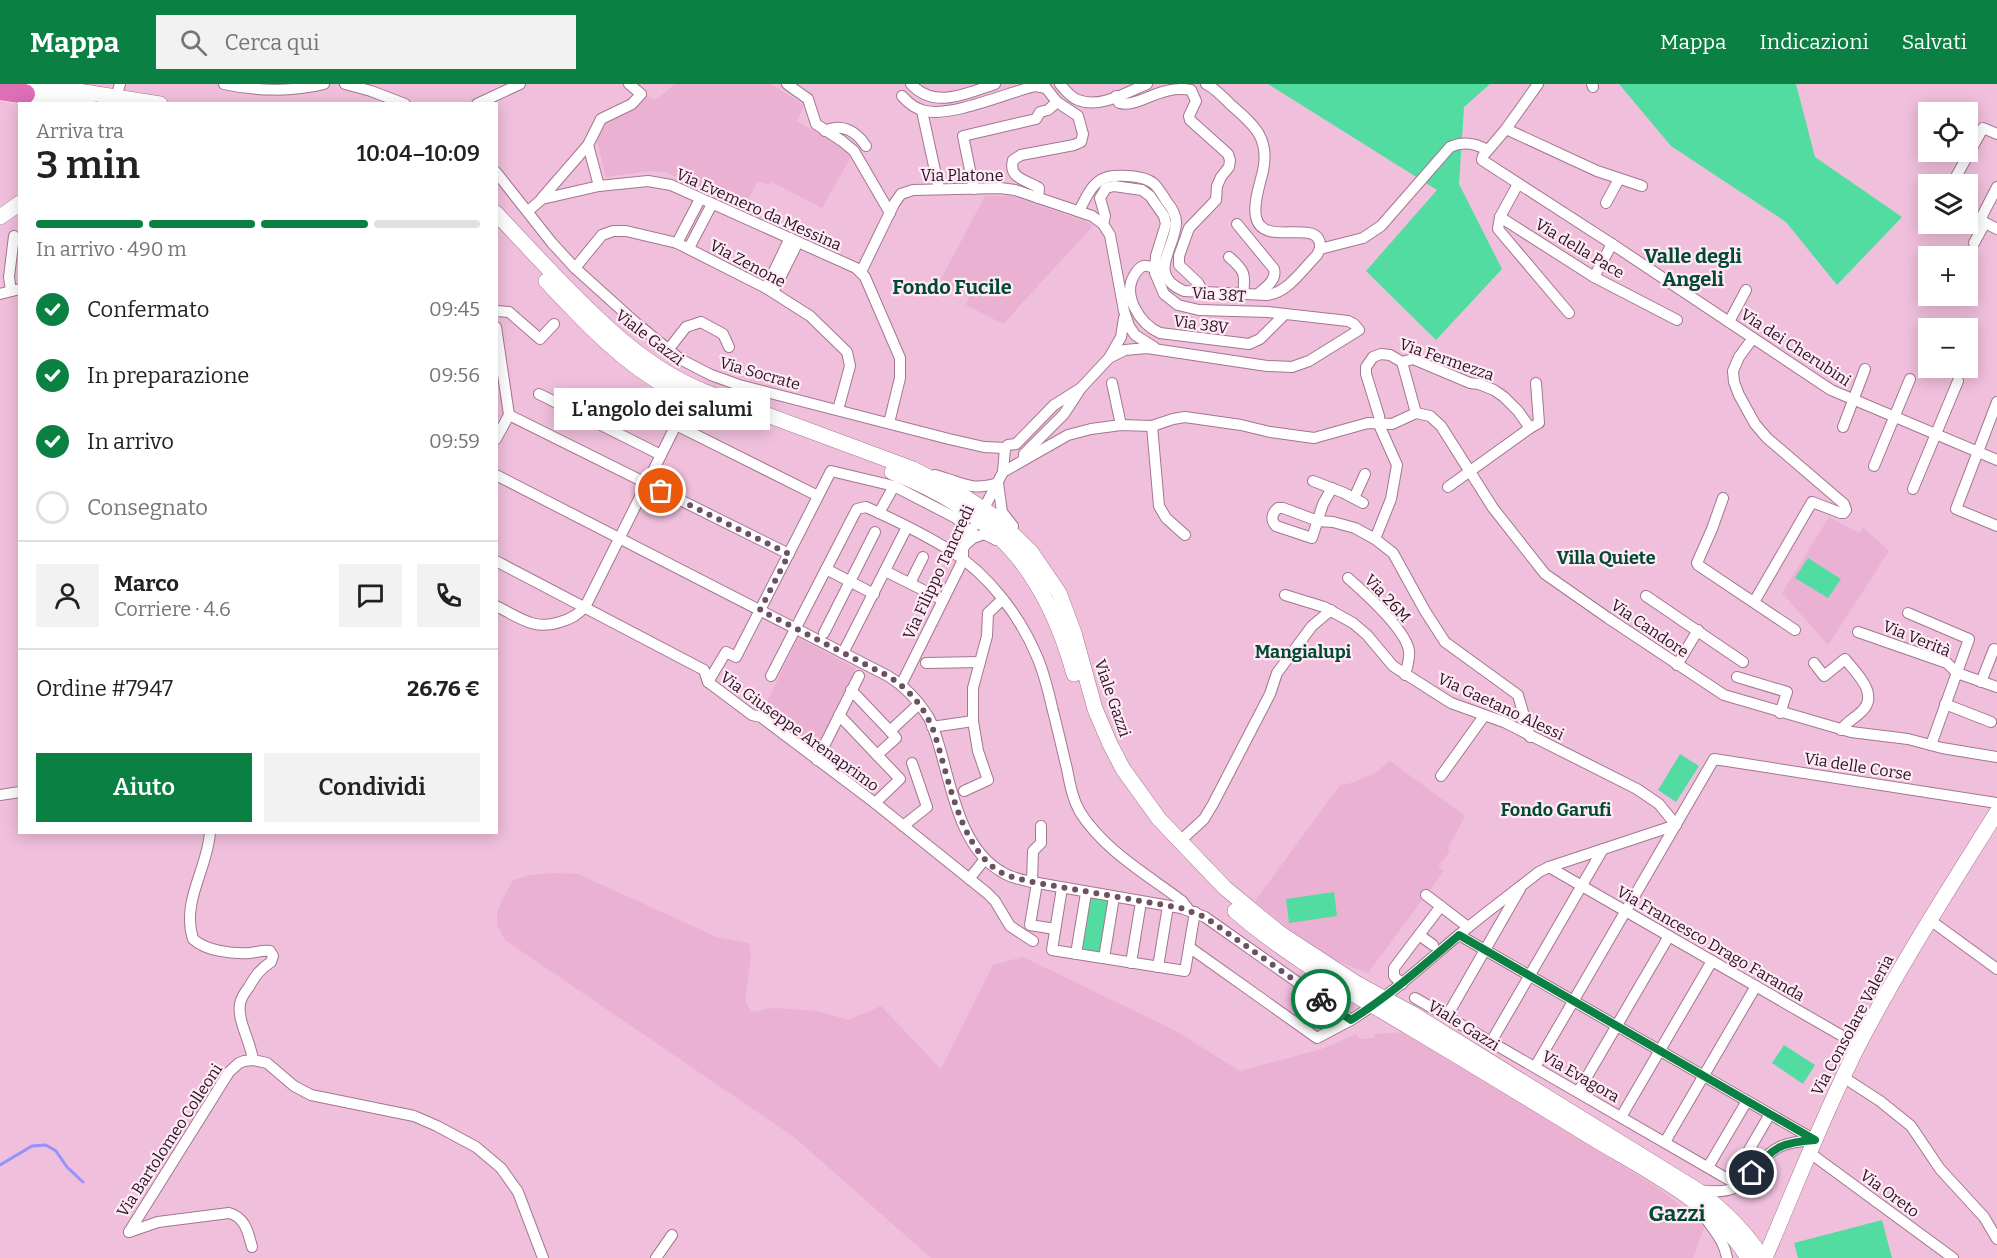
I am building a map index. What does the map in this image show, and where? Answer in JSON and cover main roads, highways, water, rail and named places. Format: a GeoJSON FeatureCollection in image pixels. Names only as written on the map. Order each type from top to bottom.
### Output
{"type":"FeatureCollection","features":[{"type":"Feature","properties":{"kind":"highway"},"geometry":{"type":"LineString","coordinates":[[0,90],[29,87]]}},
{"type":"Feature","properties":{"kind":"main road"},"geometry":{"type":"LineString","coordinates":[[29,87],[118,91],[154,102]]}},
{"type":"Feature","properties":{"kind":"main road"},"geometry":{"type":"LineString","coordinates":[[29,87],[84,102]]}},
{"type":"Feature","properties":{"kind":"main road"},"geometry":{"type":"LineString","coordinates":[[0,217],[18,204]]}},
{"type":"Feature","properties":{"kind":"main road","name":"Viale Gazzi"},"geometry":{"type":"LineString","coordinates":[[498,215],[593,315],[622,341],[674,378],[704,392],[913,470],[948,486],[981,514],[1022,542],[1044,568],[1065,606],[1095,709],[1115,756],[1142,797],[1179,842],[1225,888],[1264,921],[1356,983],[1378,1002],[1662,1180],[1699,1206],[1729,1232],[1748,1258]]}},
{"type":"Feature","properties":{"kind":"main road","name":"Viale Gazzi"},"geometry":{"type":"LineString","coordinates":[[498,231],[586,323],[614,349],[660,382],[700,401],[908,479],[981,514],[1032,576],[1052,611],[1067,648],[1085,712],[1100,748],[1121,786],[1151,825],[1196,875],[1257,929],[1350,993],[1378,1002],[1432,1026],[1697,1190],[1737,1225],[1764,1258]]}},
{"type":"Feature","properties":{"kind":"main road","name":"Via Consolare Valeria"},"geometry":{"type":"LineString","coordinates":[[1764,1258],[1858,1045],[1930,920],[1997,812]]}},
{"type":"Feature","properties":{"kind":"waterway"},"geometry":{"type":"LineString","coordinates":[[0,1165],[32,1146],[46,1145],[56,1151],[67,1167],[83,1182]]}},
{"type":"Feature","properties":{"kind":"place","name":"L'angolo dei salumi"},"geometry":{"type":"Point","coordinates":[661,491]}},
{"type":"Feature","properties":{"kind":"district","name":"Valle degli Angeli"},"geometry":{"type":"Point","coordinates":[1693,268]}},
{"type":"Feature","properties":{"kind":"district","name":"Fondo Fucile"},"geometry":{"type":"Point","coordinates":[952,287]}},
{"type":"Feature","properties":{"kind":"district","name":"Villa Quiete"},"geometry":{"type":"Point","coordinates":[1606,558]}},
{"type":"Feature","properties":{"kind":"district","name":"Mangialupi"},"geometry":{"type":"Point","coordinates":[1303,652]}},
{"type":"Feature","properties":{"kind":"district","name":"Fondo Garufi"},"geometry":{"type":"Point","coordinates":[1556,810]}},
{"type":"Feature","properties":{"kind":"district","name":"Gazzi"},"geometry":{"type":"Point","coordinates":[1677,1213]}}]}
